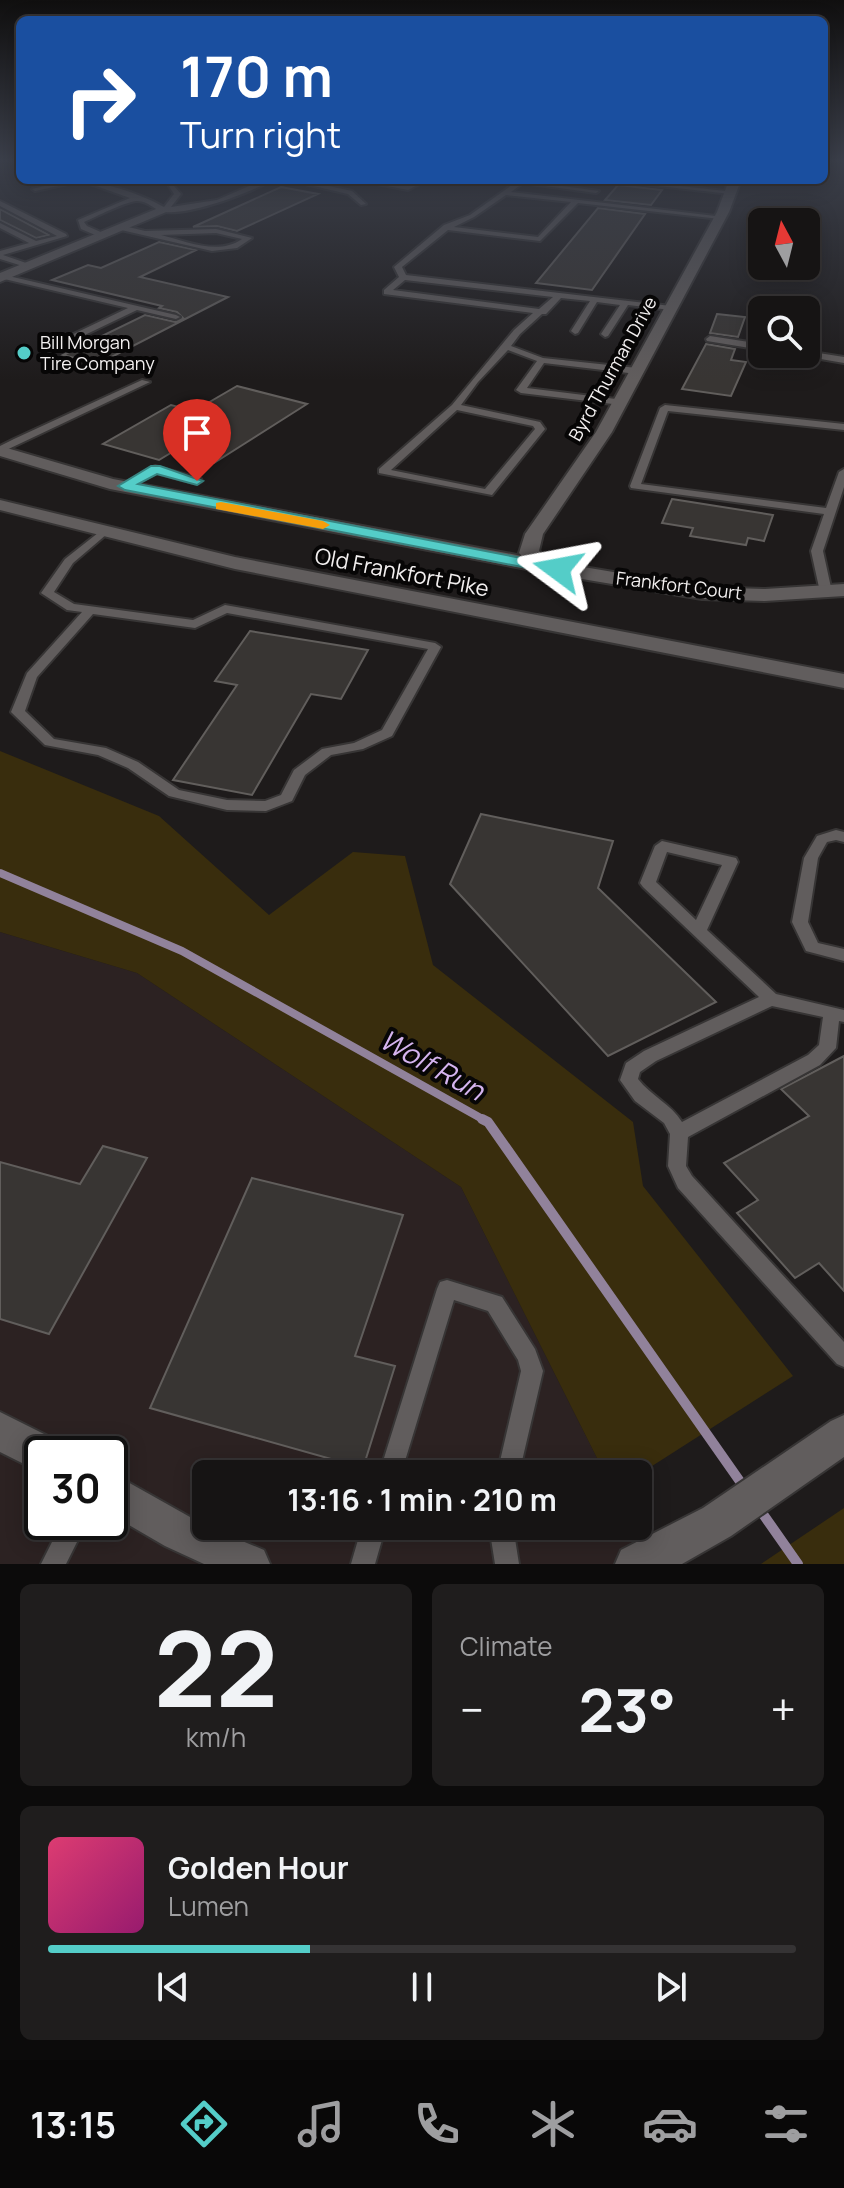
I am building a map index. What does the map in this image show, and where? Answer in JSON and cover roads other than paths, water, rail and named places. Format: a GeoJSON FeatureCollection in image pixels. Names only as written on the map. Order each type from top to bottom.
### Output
{"type":"FeatureCollection","features":[{"type":"Feature","properties":{"kind":"street","name":"Byrd Thurman Drive"},"geometry":{"type":"LineString","coordinates":[[547,566],[529,553],[534,534],[604,432],[711,234]]}},
{"type":"Feature","properties":{"kind":"street"},"geometry":{"type":"LineString","coordinates":[[2,277],[100,235]]}},
{"type":"Feature","properties":{"kind":"street","name":"Frankfort Court"},"geometry":{"type":"LineString","coordinates":[[0,450],[48,468],[200,502],[702,593],[835,591]]}},
{"type":"Feature","properties":{"kind":"street","name":"Old Frankfort Pike"},"geometry":{"type":"LineString","coordinates":[[0,505],[103,532],[333,583],[844,681]]}},
{"type":"Feature","properties":{"kind":"street"},"geometry":{"type":"LineString","coordinates":[[0,1431],[24,1444]]}},
{"type":"Feature","properties":{"kind":"street"},"geometry":{"type":"LineString","coordinates":[[635,1564],[654,1557],[714,1523],[844,1434]]}},
{"type":"Feature","properties":{"kind":"street"},"geometry":{"type":"LineString","coordinates":[[128,1502],[179,1532],[250,1564]]}},
{"type":"Feature","properties":{"kind":"lane"},"geometry":{"type":"LineString","coordinates":[[17,234],[35,244]]}},
{"type":"Feature","properties":{"kind":"lane"},"geometry":{"type":"LineString","coordinates":[[0,255],[63,236],[59,234]]}},
{"type":"Feature","properties":{"kind":"lane"},"geometry":{"type":"LineString","coordinates":[[149,234],[215,250],[236,246],[248,238],[230,234]]}},
{"type":"Feature","properties":{"kind":"lane"},"geometry":{"type":"LineString","coordinates":[[403,277],[398,267],[438,234]]}},
{"type":"Feature","properties":{"kind":"lane"},"geometry":{"type":"LineString","coordinates":[[501,234],[540,239],[545,234]]}},
{"type":"Feature","properties":{"kind":"lane"},"geometry":{"type":"LineString","coordinates":[[0,255],[26,266]]}},
{"type":"Feature","properties":{"kind":"lane"},"geometry":{"type":"LineString","coordinates":[[2,277],[176,317]]}},
{"type":"Feature","properties":{"kind":"lane"},"geometry":{"type":"LineString","coordinates":[[543,312],[387,292],[403,277],[671,308]]}},
{"type":"Feature","properties":{"kind":"lane"},"geometry":{"type":"LineString","coordinates":[[455,407],[537,424],[540,429],[488,493],[383,471],[455,407],[511,337],[559,295]]}},
{"type":"Feature","properties":{"kind":"lane"},"geometry":{"type":"LineString","coordinates":[[575,331],[595,299]]}},
{"type":"Feature","properties":{"kind":"lane"},"geometry":{"type":"LineString","coordinates":[[605,334],[625,303]]}},
{"type":"Feature","properties":{"kind":"lane"},"geometry":{"type":"LineString","coordinates":[[45,351],[135,308]]}},
{"type":"Feature","properties":{"kind":"lane"},"geometry":{"type":"LineString","coordinates":[[710,339],[748,345]]}},
{"type":"Feature","properties":{"kind":"lane"},"geometry":{"type":"LineString","coordinates":[[506,347],[542,360],[637,371]]}},
{"type":"Feature","properties":{"kind":"lane"},"geometry":{"type":"LineString","coordinates":[[820,356],[844,360]]}},
{"type":"Feature","properties":{"kind":"lane"},"geometry":{"type":"LineString","coordinates":[[542,360],[521,390],[621,402]]}},
{"type":"Feature","properties":{"kind":"lane"},"geometry":{"type":"LineString","coordinates":[[0,450],[51,423],[145,382]]}},
{"type":"Feature","properties":{"kind":"lane"},"geometry":{"type":"LineString","coordinates":[[830,512],[635,486],[665,408],[844,427]]}},
{"type":"Feature","properties":{"kind":"lane"},"geometry":{"type":"LineString","coordinates":[[125,486],[155,469],[197,481]]}},
{"type":"Feature","properties":{"kind":"lane"},"geometry":{"type":"LineString","coordinates":[[835,591],[817,551],[844,472]]}},
{"type":"Feature","properties":{"kind":"lane"},"geometry":{"type":"LineString","coordinates":[[90,610],[31,676],[18,712],[50,742],[101,751],[133,765],[174,793],[227,805],[266,806],[287,798],[299,773],[327,752],[358,746],[387,733],[435,647],[225,609],[195,624],[90,610],[71,607],[47,593],[69,561],[103,532]]}},
{"type":"Feature","properties":{"kind":"lane"},"geometry":{"type":"LineString","coordinates":[[844,837],[836,835],[822,839],[811,858],[800,922],[812,947],[844,955]]}},
{"type":"Feature","properties":{"kind":"lane"},"geometry":{"type":"LineString","coordinates":[[679,1133],[814,1060],[827,1048],[838,1015],[771,999],[648,883],[662,846],[731,862],[699,931]]}},
{"type":"Feature","properties":{"kind":"lane"},"geometry":{"type":"LineString","coordinates":[[771,999],[650,1056],[632,1068],[629,1080],[641,1096],[670,1118],[679,1133],[677,1166],[685,1182],[844,1357]]}},
{"type":"Feature","properties":{"kind":"lane"},"geometry":{"type":"LineString","coordinates":[[394,1460],[447,1289],[495,1304],[528,1356],[532,1371],[511,1460]]}},
{"type":"Feature","properties":{"kind":"lane"},"geometry":{"type":"LineString","coordinates":[[53,1564],[66,1540]]}},
{"type":"Feature","properties":{"kind":"lane"},"geometry":{"type":"LineString","coordinates":[[363,1564],[370,1540]]}},
{"type":"Feature","properties":{"kind":"lane"},"geometry":{"type":"LineString","coordinates":[[503,1540],[507,1564]]}},
{"type":"Feature","properties":{"kind":"waterway","name":"Wolf Run"},"geometry":{"type":"LineString","coordinates":[[0,873],[182,951],[486,1121]]}},
{"type":"Feature","properties":{"kind":"waterway","name":"Wolf Run"},"geometry":{"type":"LineString","coordinates":[[482,1119],[486,1121]]}},
{"type":"Feature","properties":{"kind":"waterway","name":"Wolf Run"},"geometry":{"type":"LineString","coordinates":[[486,1121],[746,1490]]}},
{"type":"Feature","properties":{"kind":"waterway","name":"Wolf Run"},"geometry":{"type":"LineString","coordinates":[[758,1507],[798,1564]]}},
{"type":"Feature","properties":{"kind":"place","name":"Bill Morgan Tire Company"},"geometry":{"type":"Point","coordinates":[24,353]}}]}
